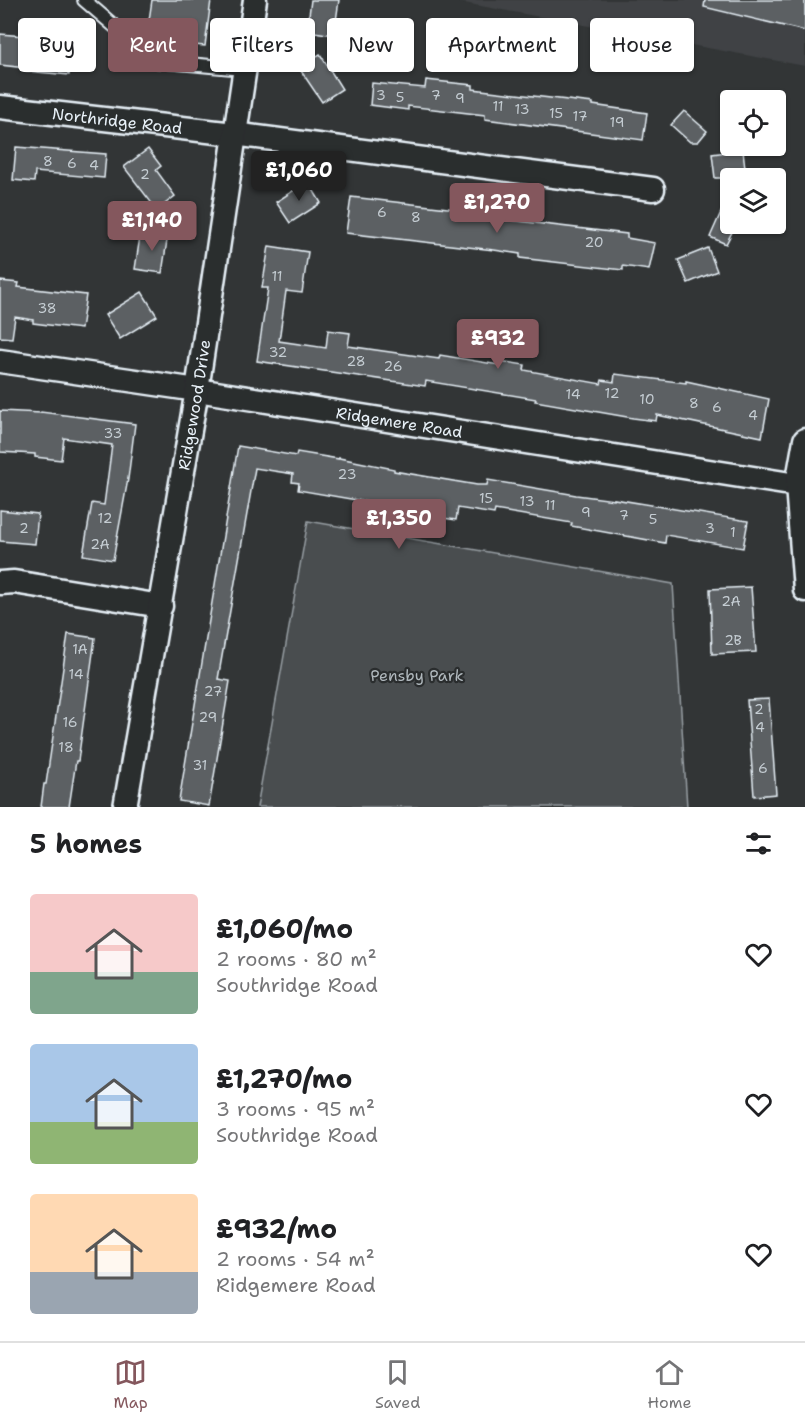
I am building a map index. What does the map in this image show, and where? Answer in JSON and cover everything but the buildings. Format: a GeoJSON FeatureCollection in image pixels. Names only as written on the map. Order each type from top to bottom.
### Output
{"type":"FeatureCollection","features":[{"type":"Feature","properties":{"kind":"street","name":"Ridgewood Drive"},"geometry":{"type":"LineString","coordinates":[[252,18],[255,0]]}},
{"type":"Feature","properties":{"kind":"street","name":"Ridgewood Drive"},"geometry":{"type":"LineString","coordinates":[[125,807],[196,390],[244,72]]}},
{"type":"Feature","properties":{"kind":"street","name":"Northridge Road"},"geometry":{"type":"LineString","coordinates":[[0,107],[234,134],[653,189]]}},
{"type":"Feature","properties":{"kind":"street","name":"Ridgemere Road"},"geometry":{"type":"LineString","coordinates":[[0,361],[797,485]]}},
{"type":"Feature","properties":{"kind":"street"},"geometry":{"type":"LineString","coordinates":[[805,440],[797,485],[805,590]]}},
{"type":"Feature","properties":{"kind":"street"},"geometry":{"type":"LineString","coordinates":[[0,583],[14,582],[160,606]]}},
{"type":"Feature","properties":{"kind":"lane"},"geometry":{"type":"LineString","coordinates":[[84,0],[155,61],[210,66]]}},
{"type":"Feature","properties":{"kind":"shaded area"},"geometry":{"type":"Polygon","coordinates":[[[448,0],[805,0],[805,66],[694,45],[694,18],[590,18],[590,26],[578,24],[578,18],[545,18],[448,0]]]}},
{"type":"Feature","properties":{"kind":"green space","name":"Pensby Park"},"geometry":{"type":"Polygon","coordinates":[[[308,521],[673,584],[687,807],[257,807],[308,521]]]}}]}
